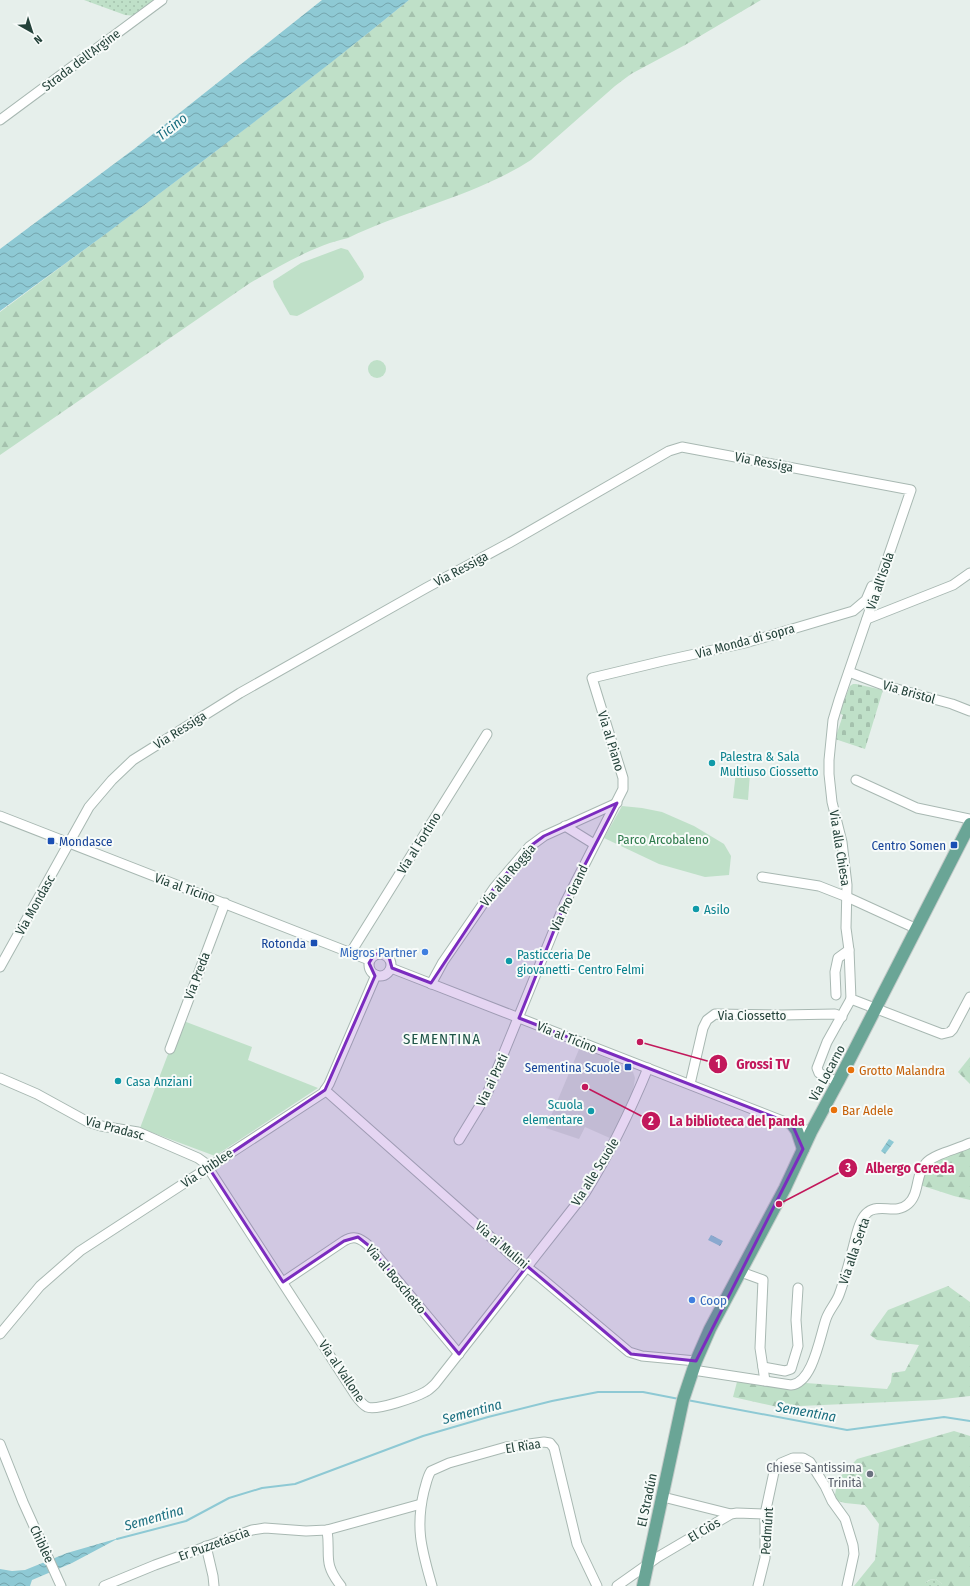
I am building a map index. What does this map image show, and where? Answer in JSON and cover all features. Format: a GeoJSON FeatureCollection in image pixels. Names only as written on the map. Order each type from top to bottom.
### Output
{"type":"FeatureCollection","features":[{"type":"Feature","properties":{"kind":"main road","name":"Via Locarno"},"geometry":{"type":"LineString","coordinates":[[693,1370],[710,1329],[785,1188],[811,1132],[970,824]]}},
{"type":"Feature","properties":{"kind":"main road"},"geometry":{"type":"LineString","coordinates":[[792,1124],[797,1131],[803,1149]]}},
{"type":"Feature","properties":{"kind":"main road","name":"El Stradún"},"geometry":{"type":"LineString","coordinates":[[643,1586],[663,1497],[678,1420],[693,1370]]}},
{"type":"Feature","properties":{"kind":"street","name":"Strada dell'Argine"},"geometry":{"type":"LineString","coordinates":[[0,120],[162,0]]}},
{"type":"Feature","properties":{"kind":"street","name":"Via Ressiga"},"geometry":{"type":"LineString","coordinates":[[69,844],[94,801],[120,773],[138,757],[240,693],[674,449],[685,448],[911,490]]}},
{"type":"Feature","properties":{"kind":"street","name":"Via all'Isola"},"geometry":{"type":"LineString","coordinates":[[849,672],[911,490]]}},
{"type":"Feature","properties":{"kind":"street"},"geometry":{"type":"LineString","coordinates":[[867,619],[953,585],[970,573]]}},
{"type":"Feature","properties":{"kind":"street","name":"Via Monda di sopra"},"geometry":{"type":"LineString","coordinates":[[592,678],[745,643],[853,611],[866,600],[875,580],[881,578]]}},
{"type":"Feature","properties":{"kind":"street","name":"Via Bristol"},"geometry":{"type":"LineString","coordinates":[[849,672],[886,686],[952,704],[970,711]]}},
{"type":"Feature","properties":{"kind":"street","name":"Via alla Chiesa"},"geometry":{"type":"LineString","coordinates":[[849,672],[834,714],[829,760],[831,794],[842,842],[847,885],[846,928],[849,950],[851,998]]}},
{"type":"Feature","properties":{"kind":"street","name":"Via al Piano"},"geometry":{"type":"LineString","coordinates":[[592,678],[624,782],[623,789],[617,803]]}},
{"type":"Feature","properties":{"kind":"street","name":"Via al Fortino"},"geometry":{"type":"LineString","coordinates":[[351,952],[487,734]]}},
{"type":"Feature","properties":{"kind":"street"},"geometry":{"type":"LineString","coordinates":[[856,780],[922,809],[970,819]]}},
{"type":"Feature","properties":{"kind":"street","name":"Via alla Roggia"},"geometry":{"type":"LineString","coordinates":[[432,984],[443,962],[494,888],[534,843],[544,836],[617,803]]}},
{"type":"Feature","properties":{"kind":"street","name":"Via Pro Grand"},"geometry":{"type":"LineString","coordinates":[[519,1018],[558,921],[594,844],[617,803]]}},
{"type":"Feature","properties":{"kind":"street","name":"Via al Ticino"},"geometry":{"type":"LineString","coordinates":[[0,816],[369,960]]}},
{"type":"Feature","properties":{"kind":"street"},"geometry":{"type":"LineString","coordinates":[[565,826],[594,844]]}},
{"type":"Feature","properties":{"kind":"street","name":"Via Mondasc"},"geometry":{"type":"LineString","coordinates":[[0,967],[69,844]]}},
{"type":"Feature","properties":{"kind":"street"},"geometry":{"type":"LineString","coordinates":[[762,877],[812,884],[847,896],[917,928]]}},
{"type":"Feature","properties":{"kind":"street","name":"Via Preda"},"geometry":{"type":"LineString","coordinates":[[170,1049],[225,904]]}},
{"type":"Feature","properties":{"kind":"street"},"geometry":{"type":"LineString","coordinates":[[836,995],[835,972],[838,958],[849,950]]}},
{"type":"Feature","properties":{"kind":"street"},"geometry":{"type":"LineString","coordinates":[[377,954],[383,954],[390,960],[391,968],[385,975],[376,975],[369,969],[369,960],[377,954]]}},
{"type":"Feature","properties":{"kind":"street","name":"Via al Ticino"},"geometry":{"type":"LineString","coordinates":[[391,968],[811,1132]]}},
{"type":"Feature","properties":{"kind":"street"},"geometry":{"type":"LineString","coordinates":[[325,1090],[376,975]]}},
{"type":"Feature","properties":{"kind":"street"},"geometry":{"type":"LineString","coordinates":[[838,1082],[816,1070],[827,1042],[851,998],[933,1032],[945,1034],[953,1029],[970,997]]}},
{"type":"Feature","properties":{"kind":"street","name":"Via Ciossetto"},"geometry":{"type":"LineString","coordinates":[[690,1084],[703,1028],[707,1020],[715,1014],[835,1014],[842,1017]]}},
{"type":"Feature","properties":{"kind":"street","name":"Via ai Prati"},"geometry":{"type":"LineString","coordinates":[[459,1140],[487,1094],[519,1018]]}},
{"type":"Feature","properties":{"kind":"street","name":"Via alle Scuole"},"geometry":{"type":"LineString","coordinates":[[527,1266],[585,1193],[623,1126],[648,1068]]}},
{"type":"Feature","properties":{"kind":"street","name":"Via Pradasc"},"geometry":{"type":"LineString","coordinates":[[0,1078],[38,1094],[88,1122],[101,1126],[138,1132],[198,1158],[209,1168]]}},
{"type":"Feature","properties":{"kind":"street","name":"Via Chiblee"},"geometry":{"type":"LineString","coordinates":[[0,1334],[40,1286],[80,1251],[209,1168],[325,1090]]}},
{"type":"Feature","properties":{"kind":"street","name":"Via ai Mulini"},"geometry":{"type":"LineString","coordinates":[[325,1090],[425,1179],[629,1352],[693,1370]]}},
{"type":"Feature","properties":{"kind":"street","name":"Via alla Serta"},"geometry":{"type":"LineString","coordinates":[[693,1370],[793,1385],[799,1383],[804,1378],[820,1343],[826,1320],[839,1294],[857,1233],[864,1216],[874,1209],[897,1210],[910,1203],[914,1197],[922,1170],[926,1163],[933,1158],[970,1143]]}},
{"type":"Feature","properties":{"kind":"street","name":"Via al Vallone"},"geometry":{"type":"LineString","coordinates":[[209,1168],[356,1396],[367,1407],[372,1408],[382,1406],[428,1391],[459,1354],[527,1266]]}},
{"type":"Feature","properties":{"kind":"street","name":"Via al Boschetto"},"geometry":{"type":"LineString","coordinates":[[283,1282],[344,1241],[352,1237],[358,1238],[368,1245],[459,1354]]}},
{"type":"Feature","properties":{"kind":"street"},"geometry":{"type":"LineString","coordinates":[[741,1272],[763,1280],[760,1348],[765,1381]]}},
{"type":"Feature","properties":{"kind":"street"},"geometry":{"type":"LineString","coordinates":[[763,1367],[786,1371],[792,1368],[798,1346],[796,1320],[798,1288]]}},
{"type":"Feature","properties":{"kind":"street","name":"El Rïaa"},"geometry":{"type":"LineString","coordinates":[[421,1504],[428,1475],[432,1469],[506,1447],[544,1442],[550,1443],[554,1448],[557,1458],[577,1544],[597,1586]]}},
{"type":"Feature","properties":{"kind":"street","name":"Chiblèe"},"geometry":{"type":"LineString","coordinates":[[0,1444],[23,1502],[61,1586]]}},
{"type":"Feature","properties":{"kind":"street","name":"Pedmúnt"},"geometry":{"type":"LineString","coordinates":[[758,1586],[765,1558],[765,1514],[776,1468],[785,1460],[798,1458],[806,1460],[814,1466],[832,1501],[847,1524],[854,1545],[854,1554],[847,1586]]}},
{"type":"Feature","properties":{"kind":"street"},"geometry":{"type":"LineString","coordinates":[[663,1497],[731,1514]]}},
{"type":"Feature","properties":{"kind":"street"},"geometry":{"type":"LineString","coordinates":[[421,1504],[420,1540],[432,1586]]}},
{"type":"Feature","properties":{"kind":"street","name":"Er Puzzetáscia"},"geometry":{"type":"LineString","coordinates":[[104,1586],[235,1535],[260,1528],[306,1531],[328,1530],[421,1504]]}},
{"type":"Feature","properties":{"kind":"street","name":"El Ciòs"},"geometry":{"type":"LineString","coordinates":[[617,1586],[681,1543],[731,1514],[765,1514]]}},
{"type":"Feature","properties":{"kind":"street"},"geometry":{"type":"LineString","coordinates":[[328,1530],[328,1562],[333,1575],[341,1586]]}},
{"type":"Feature","properties":{"kind":"street"},"geometry":{"type":"LineString","coordinates":[[206,1546],[214,1586]]}},
{"type":"Feature","properties":{"kind":"highlighted area"},"geometry":{"type":"Polygon","coordinates":[[[617,803],[565,903],[519,1018],[792,1124],[803,1149],[696,1361],[631,1354],[527,1266],[459,1354],[368,1245],[358,1237],[344,1241],[283,1282],[209,1168],[325,1090],[375,976],[369,963],[374,955],[380,953],[389,957],[392,968],[431,983],[494,888],[529,847],[544,836],[617,803]]]}},
{"type":"Feature","properties":{"kind":"shaded area"},"geometry":{"type":"Polygon","coordinates":[[[580,1047],[624,1066],[633,1072],[635,1078],[633,1091],[612,1139],[585,1127],[579,1139],[546,1128],[580,1047]]]}},
{"type":"Feature","properties":{"kind":"green space"},"geometry":{"type":"Polygon","coordinates":[[[84,0],[157,0],[137,16],[125,15],[84,0]]]}},
{"type":"Feature","properties":{"kind":"green space"},"geometry":{"type":"Polygon","coordinates":[[[409,0],[761,0],[685,45],[631,74],[615,86],[531,160],[510,172],[464,193],[348,238],[310,251],[250,283],[0,455],[0,312],[258,119],[409,0]]]}},
{"type":"Feature","properties":{"kind":"green space"},"geometry":{"type":"Polygon","coordinates":[[[341,248],[348,250],[363,273],[364,277],[362,280],[297,316],[290,315],[274,287],[273,281],[301,263],[341,248]]]}},
{"type":"Feature","properties":{"kind":"green space"},"geometry":{"type":"Polygon","coordinates":[[[377,360],[383,363],[386,369],[383,375],[377,378],[371,375],[368,369],[371,363],[377,360]]]}},
{"type":"Feature","properties":{"kind":"green space"},"geometry":{"type":"Polygon","coordinates":[[[853,684],[883,690],[865,749],[835,739],[843,715],[839,713],[850,686],[853,684]]]}},
{"type":"Feature","properties":{"kind":"green space"},"geometry":{"type":"Polygon","coordinates":[[[736,772],[750,773],[748,800],[733,798],[736,772]]]}},
{"type":"Feature","properties":{"kind":"green space","name":"Parco Arcobaleno"},"geometry":{"type":"Polygon","coordinates":[[[622,806],[662,812],[694,826],[724,844],[731,856],[729,875],[705,877],[659,864],[604,838],[622,806]]]}},
{"type":"Feature","properties":{"kind":"green space"},"geometry":{"type":"Polygon","coordinates":[[[181,1020],[252,1047],[248,1060],[318,1088],[215,1156],[140,1128],[181,1020]]]}},
{"type":"Feature","properties":{"kind":"green space"},"geometry":{"type":"Polygon","coordinates":[[[970,1057],[970,1084],[958,1072],[970,1057]]]}},
{"type":"Feature","properties":{"kind":"green space"},"geometry":{"type":"Polygon","coordinates":[[[970,1145],[970,1200],[920,1185],[930,1163],[970,1145]]]}},
{"type":"Feature","properties":{"kind":"green space"},"geometry":{"type":"Polygon","coordinates":[[[948,1286],[970,1302],[970,1396],[935,1400],[778,1407],[733,1397],[738,1378],[887,1389],[891,1382],[892,1373],[905,1371],[919,1345],[877,1340],[870,1335],[888,1310],[948,1286]]]}},
{"type":"Feature","properties":{"kind":"green space"},"geometry":{"type":"Polygon","coordinates":[[[954,1431],[970,1436],[970,1586],[942,1586],[942,1584],[936,1579],[929,1580],[925,1583],[925,1586],[854,1586],[875,1560],[879,1524],[865,1505],[845,1503],[834,1500],[838,1479],[857,1459],[954,1431]]]}},
{"type":"Feature","properties":{"kind":"green space"},"geometry":{"type":"Polygon","coordinates":[[[936,1579],[942,1584],[942,1586],[925,1586],[925,1583],[936,1579]]]}},
{"type":"Feature","properties":{"kind":"water","name":"Ticino"},"geometry":{"type":"Polygon","coordinates":[[[322,0],[409,0],[241,132],[122,222],[0,311],[0,249],[134,149],[322,0]]]}},
{"type":"Feature","properties":{"kind":"water"},"geometry":{"type":"Polygon","coordinates":[[[889,1139],[894,1142],[885,1154],[881,1151],[889,1139]]]}},
{"type":"Feature","properties":{"kind":"water"},"geometry":{"type":"Polygon","coordinates":[[[711,1235],[723,1241],[720,1246],[708,1240],[711,1235]]]}},
{"type":"Feature","properties":{"kind":"water"},"geometry":{"type":"Polygon","coordinates":[[[119,1538],[72,1563],[32,1580],[30,1586],[0,1586],[0,1569],[12,1571],[25,1570],[67,1553],[119,1538]]]}},
{"type":"Feature","properties":{"kind":"waterway","name":"Sementina"},"geometry":{"type":"LineString","coordinates":[[117,1539],[186,1521],[229,1498],[262,1488],[295,1484],[423,1436],[488,1417],[552,1401],[598,1392],[643,1392],[679,1399]]}},
{"type":"Feature","properties":{"kind":"waterway","name":"Sementina"},"geometry":{"type":"LineString","coordinates":[[687,1400],[847,1430],[944,1417],[970,1421]]}},
{"type":"Feature","properties":{"kind":"place","name":"Palestra & Sala Multiuso Ciossetto"},"geometry":{"type":"Point","coordinates":[712,763]}},
{"type":"Feature","properties":{"kind":"place","name":"Mondasce"},"geometry":{"type":"Point","coordinates":[51,841]}},
{"type":"Feature","properties":{"kind":"place","name":"Centro Somen"},"geometry":{"type":"Point","coordinates":[954,845]}},
{"type":"Feature","properties":{"kind":"place","name":"Asilo"},"geometry":{"type":"Point","coordinates":[696,909]}},
{"type":"Feature","properties":{"kind":"place","name":"Rotonda"},"geometry":{"type":"Point","coordinates":[314,943]}},
{"type":"Feature","properties":{"kind":"place","name":"Migros Partner"},"geometry":{"type":"Point","coordinates":[425,952]}},
{"type":"Feature","properties":{"kind":"place","name":"Pasticceria De giovanetti- Centro Felmi"},"geometry":{"type":"Point","coordinates":[509,961]}},
{"type":"Feature","properties":{"kind":"place","name":"Grossi TV"},"geometry":{"type":"Point","coordinates":[640,1042]}},
{"type":"Feature","properties":{"kind":"place","name":"Sementina Scuole"},"geometry":{"type":"Point","coordinates":[628,1067]}},
{"type":"Feature","properties":{"kind":"place","name":"Grotto Malandra"},"geometry":{"type":"Point","coordinates":[851,1070]}},
{"type":"Feature","properties":{"kind":"place","name":"Casa Anziani"},"geometry":{"type":"Point","coordinates":[118,1081]}},
{"type":"Feature","properties":{"kind":"place","name":"La biblioteca del panda"},"geometry":{"type":"Point","coordinates":[585,1087]}},
{"type":"Feature","properties":{"kind":"place","name":"Bar Adele"},"geometry":{"type":"Point","coordinates":[834,1110]}},
{"type":"Feature","properties":{"kind":"place","name":"Scuola elementare"},"geometry":{"type":"Point","coordinates":[591,1111]}},
{"type":"Feature","properties":{"kind":"place","name":"Albergo Cereda"},"geometry":{"type":"Point","coordinates":[779,1204]}},
{"type":"Feature","properties":{"kind":"place","name":"Coop"},"geometry":{"type":"Point","coordinates":[692,1300]}},
{"type":"Feature","properties":{"kind":"place","name":"Chiese Santissima Trinità"},"geometry":{"type":"Point","coordinates":[870,1474]}},
{"type":"Feature","properties":{"kind":"district","name":"SEMENTINA"},"geometry":{"type":"Point","coordinates":[442,1039]}}]}
